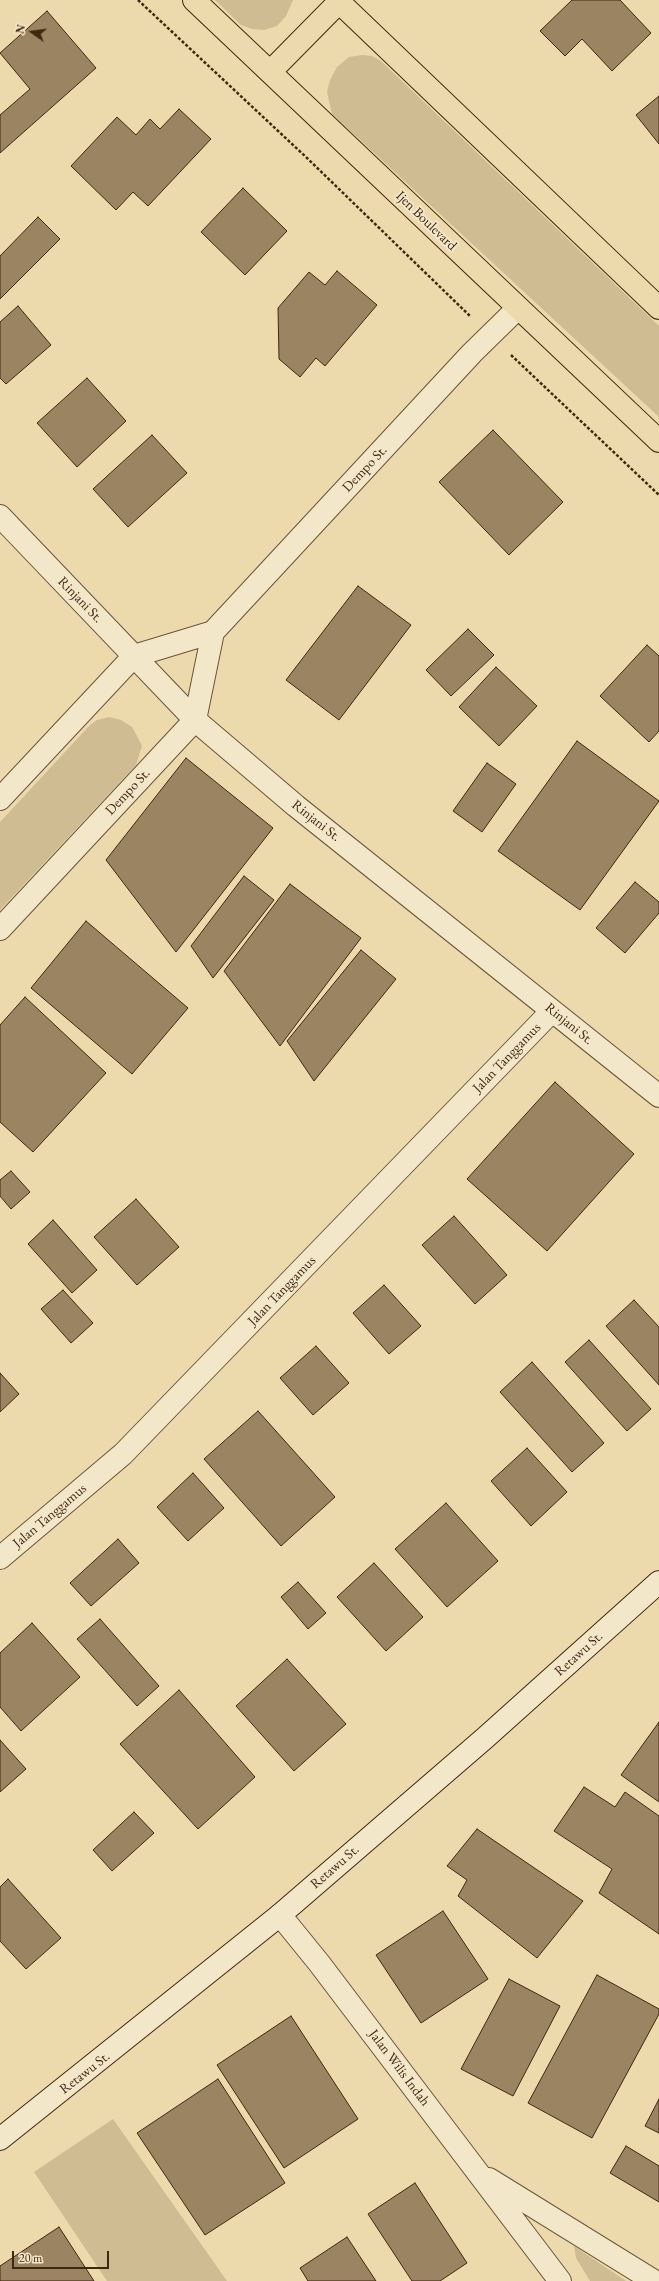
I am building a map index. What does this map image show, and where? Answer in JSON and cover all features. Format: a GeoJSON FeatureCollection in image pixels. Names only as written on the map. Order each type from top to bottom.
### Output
{"type":"FeatureCollection","features":[{"type":"Feature","properties":{"kind":"main road","name":"Ijen Boulevard"},"geometry":{"type":"LineString","coordinates":[[194,0],[659,441]]}},
{"type":"Feature","properties":{"kind":"main road"},"geometry":{"type":"LineString","coordinates":[[270,72],[338,1],[659,308]]}},
{"type":"Feature","properties":{"kind":"street","name":"Dempo St."},"geometry":{"type":"LineString","coordinates":[[213,632],[472,353],[518,308]]}},
{"type":"Feature","properties":{"kind":"street","name":"Rinjani St."},"geometry":{"type":"LineString","coordinates":[[0,516],[195,720],[296,806],[659,1096]]}},
{"type":"Feature","properties":{"kind":"street"},"geometry":{"type":"LineString","coordinates":[[0,799],[134,656],[213,632],[195,720]]}},
{"type":"Feature","properties":{"kind":"street","name":"Dempo St."},"geometry":{"type":"LineString","coordinates":[[0,929],[195,720]]}},
{"type":"Feature","properties":{"kind":"street","name":"Jalan Tanggamus"},"geometry":{"type":"LineString","coordinates":[[0,1558],[123,1454],[552,1011]]}},
{"type":"Feature","properties":{"kind":"street","name":"Retawu St."},"geometry":{"type":"LineString","coordinates":[[0,2139],[280,1915],[485,1738],[659,1582]]}},
{"type":"Feature","properties":{"kind":"street","name":"Jalan Wilis Indah"},"geometry":{"type":"LineString","coordinates":[[280,1915],[319,1963],[560,2281]]}},
{"type":"Feature","properties":{"kind":"street","name":"Jalan Wilis Indah"},"geometry":{"type":"LineString","coordinates":[[478,2172],[654,2281]]}},
{"type":"Feature","properties":{"kind":"path"},"geometry":{"type":"LineString","coordinates":[[138,0],[313,164],[474,319]]}},
{"type":"Feature","properties":{"kind":"path"},"geometry":{"type":"LineString","coordinates":[[507,351],[659,495]]}},
{"type":"Feature","properties":{"kind":"shaded area"},"geometry":{"type":"Polygon","coordinates":[[[215,0],[293,0],[286,16],[277,26],[264,30],[252,29],[241,25],[215,0]]]}},
{"type":"Feature","properties":{"kind":"shaded area"},"geometry":{"type":"Polygon","coordinates":[[[362,55],[372,56],[381,61],[659,326],[659,417],[332,114],[327,92],[330,80],[337,67],[349,57],[362,55]]]}},
{"type":"Feature","properties":{"kind":"shaded area"},"geometry":{"type":"Polygon","coordinates":[[[109,717],[121,720],[132,727],[142,746],[136,765],[0,910],[0,822],[90,725],[97,720],[109,717]]]}},
{"type":"Feature","properties":{"kind":"shaded area"},"geometry":{"type":"Polygon","coordinates":[[[113,2119],[227,2281],[107,2281],[34,2172],[113,2119]]]}},
{"type":"Feature","properties":{"kind":"shaded area"},"geometry":{"type":"Polygon","coordinates":[[[574,2246],[626,2281],[590,2281],[576,2258],[574,2246]]]}},
{"type":"Feature","properties":{"kind":"building"},"geometry":{"type":"Polygon","coordinates":[[[572,0],[620,0],[651,33],[612,71],[582,39],[565,56],[540,31],[572,0]]]}},
{"type":"Feature","properties":{"kind":"building"},"geometry":{"type":"Polygon","coordinates":[[[47,11],[96,68],[0,153],[0,115],[30,89],[0,53],[47,11]]]}},
{"type":"Feature","properties":{"kind":"building"},"geometry":{"type":"Polygon","coordinates":[[[659,96],[659,144],[636,115],[659,96]]]}},
{"type":"Feature","properties":{"kind":"building"},"geometry":{"type":"Polygon","coordinates":[[[179,109],[211,139],[148,206],[133,192],[116,210],[71,166],[117,117],[136,135],[150,119],[160,129],[179,109]]]}},
{"type":"Feature","properties":{"kind":"building"},"geometry":{"type":"Polygon","coordinates":[[[243,188],[287,231],[245,275],[201,232],[243,188]]]}},
{"type":"Feature","properties":{"kind":"building"},"geometry":{"type":"Polygon","coordinates":[[[38,217],[60,239],[0,299],[0,256],[38,217]]]}},
{"type":"Feature","properties":{"kind":"building"},"geometry":{"type":"Polygon","coordinates":[[[337,271],[377,305],[325,366],[316,358],[300,377],[279,359],[278,308],[309,272],[325,285],[337,271]]]}},
{"type":"Feature","properties":{"kind":"building"},"geometry":{"type":"Polygon","coordinates":[[[18,306],[51,345],[6,384],[0,378],[0,322],[18,306]]]}},
{"type":"Feature","properties":{"kind":"building"},"geometry":{"type":"Polygon","coordinates":[[[87,378],[126,421],[77,467],[37,423],[87,378]]]}},
{"type":"Feature","properties":{"kind":"building"},"geometry":{"type":"Polygon","coordinates":[[[493,430],[563,502],[509,555],[439,482],[493,430]]]}},
{"type":"Feature","properties":{"kind":"building"},"geometry":{"type":"Polygon","coordinates":[[[152,435],[187,473],[128,527],[93,489],[152,435]]]}},
{"type":"Feature","properties":{"kind":"building"},"geometry":{"type":"Polygon","coordinates":[[[358,586],[411,625],[339,720],[286,680],[358,586]]]}},
{"type":"Feature","properties":{"kind":"building"},"geometry":{"type":"Polygon","coordinates":[[[468,629],[494,655],[451,696],[426,670],[468,629]]]}},
{"type":"Feature","properties":{"kind":"building"},"geometry":{"type":"Polygon","coordinates":[[[647,645],[659,656],[659,731],[649,742],[600,696],[647,645]]]}},
{"type":"Feature","properties":{"kind":"building"},"geometry":{"type":"Polygon","coordinates":[[[496,667],[537,706],[499,746],[459,707],[496,667]]]}},
{"type":"Feature","properties":{"kind":"building"},"geometry":{"type":"Polygon","coordinates":[[[577,741],[659,801],[580,910],[498,851],[577,741]]]}},
{"type":"Feature","properties":{"kind":"building"},"geometry":{"type":"Polygon","coordinates":[[[186,758],[273,828],[176,952],[106,860],[186,758]]]}},
{"type":"Feature","properties":{"kind":"building"},"geometry":{"type":"Polygon","coordinates":[[[487,763],[516,784],[482,832],[453,811],[487,763]]]}},
{"type":"Feature","properties":{"kind":"building"},"geometry":{"type":"Polygon","coordinates":[[[244,876],[274,900],[213,978],[191,946],[244,876]]]}},
{"type":"Feature","properties":{"kind":"building"},"geometry":{"type":"Polygon","coordinates":[[[635,882],[659,902],[659,913],[625,953],[596,928],[635,882]]]}},
{"type":"Feature","properties":{"kind":"building"},"geometry":{"type":"Polygon","coordinates":[[[290,884],[361,938],[280,1046],[224,971],[290,884]]]}},
{"type":"Feature","properties":{"kind":"building"},"geometry":{"type":"Polygon","coordinates":[[[86,921],[188,1008],[132,1074],[31,988],[86,921]]]}},
{"type":"Feature","properties":{"kind":"building"},"geometry":{"type":"Polygon","coordinates":[[[361,950],[396,979],[314,1081],[287,1041],[361,950]]]}},
{"type":"Feature","properties":{"kind":"building"},"geometry":{"type":"Polygon","coordinates":[[[25,997],[106,1073],[33,1152],[0,1122],[0,1025],[25,997]]]}},
{"type":"Feature","properties":{"kind":"building"},"geometry":{"type":"Polygon","coordinates":[[[555,1082],[634,1154],[547,1251],[467,1179],[555,1082]]]}},
{"type":"Feature","properties":{"kind":"building"},"geometry":{"type":"Polygon","coordinates":[[[11,1171],[30,1192],[11,1209],[0,1196],[0,1180],[11,1171]]]}},
{"type":"Feature","properties":{"kind":"building"},"geometry":{"type":"Polygon","coordinates":[[[136,1199],[179,1247],[137,1285],[94,1237],[136,1199]]]}},
{"type":"Feature","properties":{"kind":"building"},"geometry":{"type":"Polygon","coordinates":[[[454,1216],[507,1275],[475,1304],[422,1245],[454,1216]]]}},
{"type":"Feature","properties":{"kind":"building"},"geometry":{"type":"Polygon","coordinates":[[[53,1220],[97,1270],[72,1293],[28,1244],[53,1220]]]}},
{"type":"Feature","properties":{"kind":"building"},"geometry":{"type":"Polygon","coordinates":[[[384,1285],[421,1326],[389,1354],[353,1313],[384,1285]]]}},
{"type":"Feature","properties":{"kind":"building"},"geometry":{"type":"Polygon","coordinates":[[[63,1290],[93,1323],[71,1343],[41,1309],[63,1290]]]}},
{"type":"Feature","properties":{"kind":"building"},"geometry":{"type":"Polygon","coordinates":[[[634,1300],[659,1327],[659,1385],[606,1326],[634,1300]]]}},
{"type":"Feature","properties":{"kind":"building"},"geometry":{"type":"Polygon","coordinates":[[[589,1340],[651,1409],[627,1431],[565,1362],[589,1340]]]}},
{"type":"Feature","properties":{"kind":"building"},"geometry":{"type":"Polygon","coordinates":[[[316,1346],[349,1383],[313,1415],[280,1378],[316,1346]]]}},
{"type":"Feature","properties":{"kind":"building"},"geometry":{"type":"Polygon","coordinates":[[[532,1362],[604,1443],[572,1472],[500,1392],[532,1362]]]}},
{"type":"Feature","properties":{"kind":"building"},"geometry":{"type":"Polygon","coordinates":[[[0,1373],[19,1394],[0,1412],[0,1373]]]}},
{"type":"Feature","properties":{"kind":"building"},"geometry":{"type":"Polygon","coordinates":[[[258,1411],[335,1497],[281,1546],[204,1459],[258,1411]]]}},
{"type":"Feature","properties":{"kind":"building"},"geometry":{"type":"Polygon","coordinates":[[[527,1448],[567,1492],[531,1526],[491,1481],[527,1448]]]}},
{"type":"Feature","properties":{"kind":"building"},"geometry":{"type":"Polygon","coordinates":[[[193,1473],[224,1508],[188,1541],[157,1507],[193,1473]]]}},
{"type":"Feature","properties":{"kind":"building"},"geometry":{"type":"Polygon","coordinates":[[[446,1503],[498,1561],[447,1607],[395,1549],[446,1503]]]}},
{"type":"Feature","properties":{"kind":"building"},"geometry":{"type":"Polygon","coordinates":[[[118,1539],[139,1563],[91,1606],[70,1583],[118,1539]]]}},
{"type":"Feature","properties":{"kind":"building"},"geometry":{"type":"Polygon","coordinates":[[[374,1563],[423,1617],[386,1651],[337,1597],[374,1563]]]}},
{"type":"Feature","properties":{"kind":"building"},"geometry":{"type":"Polygon","coordinates":[[[298,1582],[326,1613],[308,1629],[281,1597],[298,1582]]]}},
{"type":"Feature","properties":{"kind":"building"},"geometry":{"type":"Polygon","coordinates":[[[100,1619],[159,1686],[137,1706],[77,1639],[100,1619]]]}},
{"type":"Feature","properties":{"kind":"building"},"geometry":{"type":"Polygon","coordinates":[[[32,1623],[80,1677],[21,1731],[0,1707],[0,1653],[32,1623]]]}},
{"type":"Feature","properties":{"kind":"building"},"geometry":{"type":"Polygon","coordinates":[[[287,1659],[346,1724],[294,1771],[236,1706],[287,1659]]]}},
{"type":"Feature","properties":{"kind":"building"},"geometry":{"type":"Polygon","coordinates":[[[179,1690],[255,1777],[198,1829],[120,1744],[179,1690]]]}},
{"type":"Feature","properties":{"kind":"building"},"geometry":{"type":"Polygon","coordinates":[[[659,1722],[659,1802],[621,1775],[659,1722]]]}},
{"type":"Feature","properties":{"kind":"building"},"geometry":{"type":"Polygon","coordinates":[[[0,1740],[26,1769],[0,1792],[0,1740]]]}},
{"type":"Feature","properties":{"kind":"building"},"geometry":{"type":"Polygon","coordinates":[[[584,1787],[615,1807],[625,1792],[659,1816],[659,1934],[599,1893],[612,1869],[554,1831],[584,1787]]]}},
{"type":"Feature","properties":{"kind":"building"},"geometry":{"type":"Polygon","coordinates":[[[134,1812],[154,1833],[112,1871],[93,1850],[134,1812]]]}},
{"type":"Feature","properties":{"kind":"building"},"geometry":{"type":"Polygon","coordinates":[[[477,1829],[583,1901],[537,1958],[458,1896],[467,1880],[447,1866],[477,1829]]]}},
{"type":"Feature","properties":{"kind":"building"},"geometry":{"type":"Polygon","coordinates":[[[8,1879],[61,1938],[26,1969],[0,1941],[0,1887],[8,1879]]]}},
{"type":"Feature","properties":{"kind":"building"},"geometry":{"type":"Polygon","coordinates":[[[443,1911],[488,1979],[421,2023],[376,1955],[443,1911]]]}},
{"type":"Feature","properties":{"kind":"building"},"geometry":{"type":"Polygon","coordinates":[[[597,1975],[659,2009],[659,2014],[592,2138],[528,2103],[597,1975]]]}},
{"type":"Feature","properties":{"kind":"building"},"geometry":{"type":"Polygon","coordinates":[[[509,1979],[560,2006],[513,2096],[461,2069],[509,1979]]]}},
{"type":"Feature","properties":{"kind":"building"},"geometry":{"type":"Polygon","coordinates":[[[291,2016],[358,2119],[284,2168],[217,2065],[291,2016]]]}},
{"type":"Feature","properties":{"kind":"building"},"geometry":{"type":"Polygon","coordinates":[[[218,2079],[285,2183],[205,2235],[137,2133],[218,2079]]]}},
{"type":"Feature","properties":{"kind":"building"},"geometry":{"type":"Polygon","coordinates":[[[659,2099],[659,2133],[645,2126],[659,2099]]]}},
{"type":"Feature","properties":{"kind":"building"},"geometry":{"type":"Polygon","coordinates":[[[626,2146],[659,2166],[659,2202],[610,2173],[626,2146]]]}},
{"type":"Feature","properties":{"kind":"building"},"geometry":{"type":"Polygon","coordinates":[[[415,2183],[467,2263],[440,2281],[412,2281],[368,2214],[415,2183]]]}},
{"type":"Feature","properties":{"kind":"building"},"geometry":{"type":"Polygon","coordinates":[[[59,2227],[94,2281],[0,2281],[0,2266],[59,2227]]]}},
{"type":"Feature","properties":{"kind":"building"},"geometry":{"type":"Polygon","coordinates":[[[347,2237],[376,2281],[308,2281],[300,2268],[347,2237]]]}}]}
